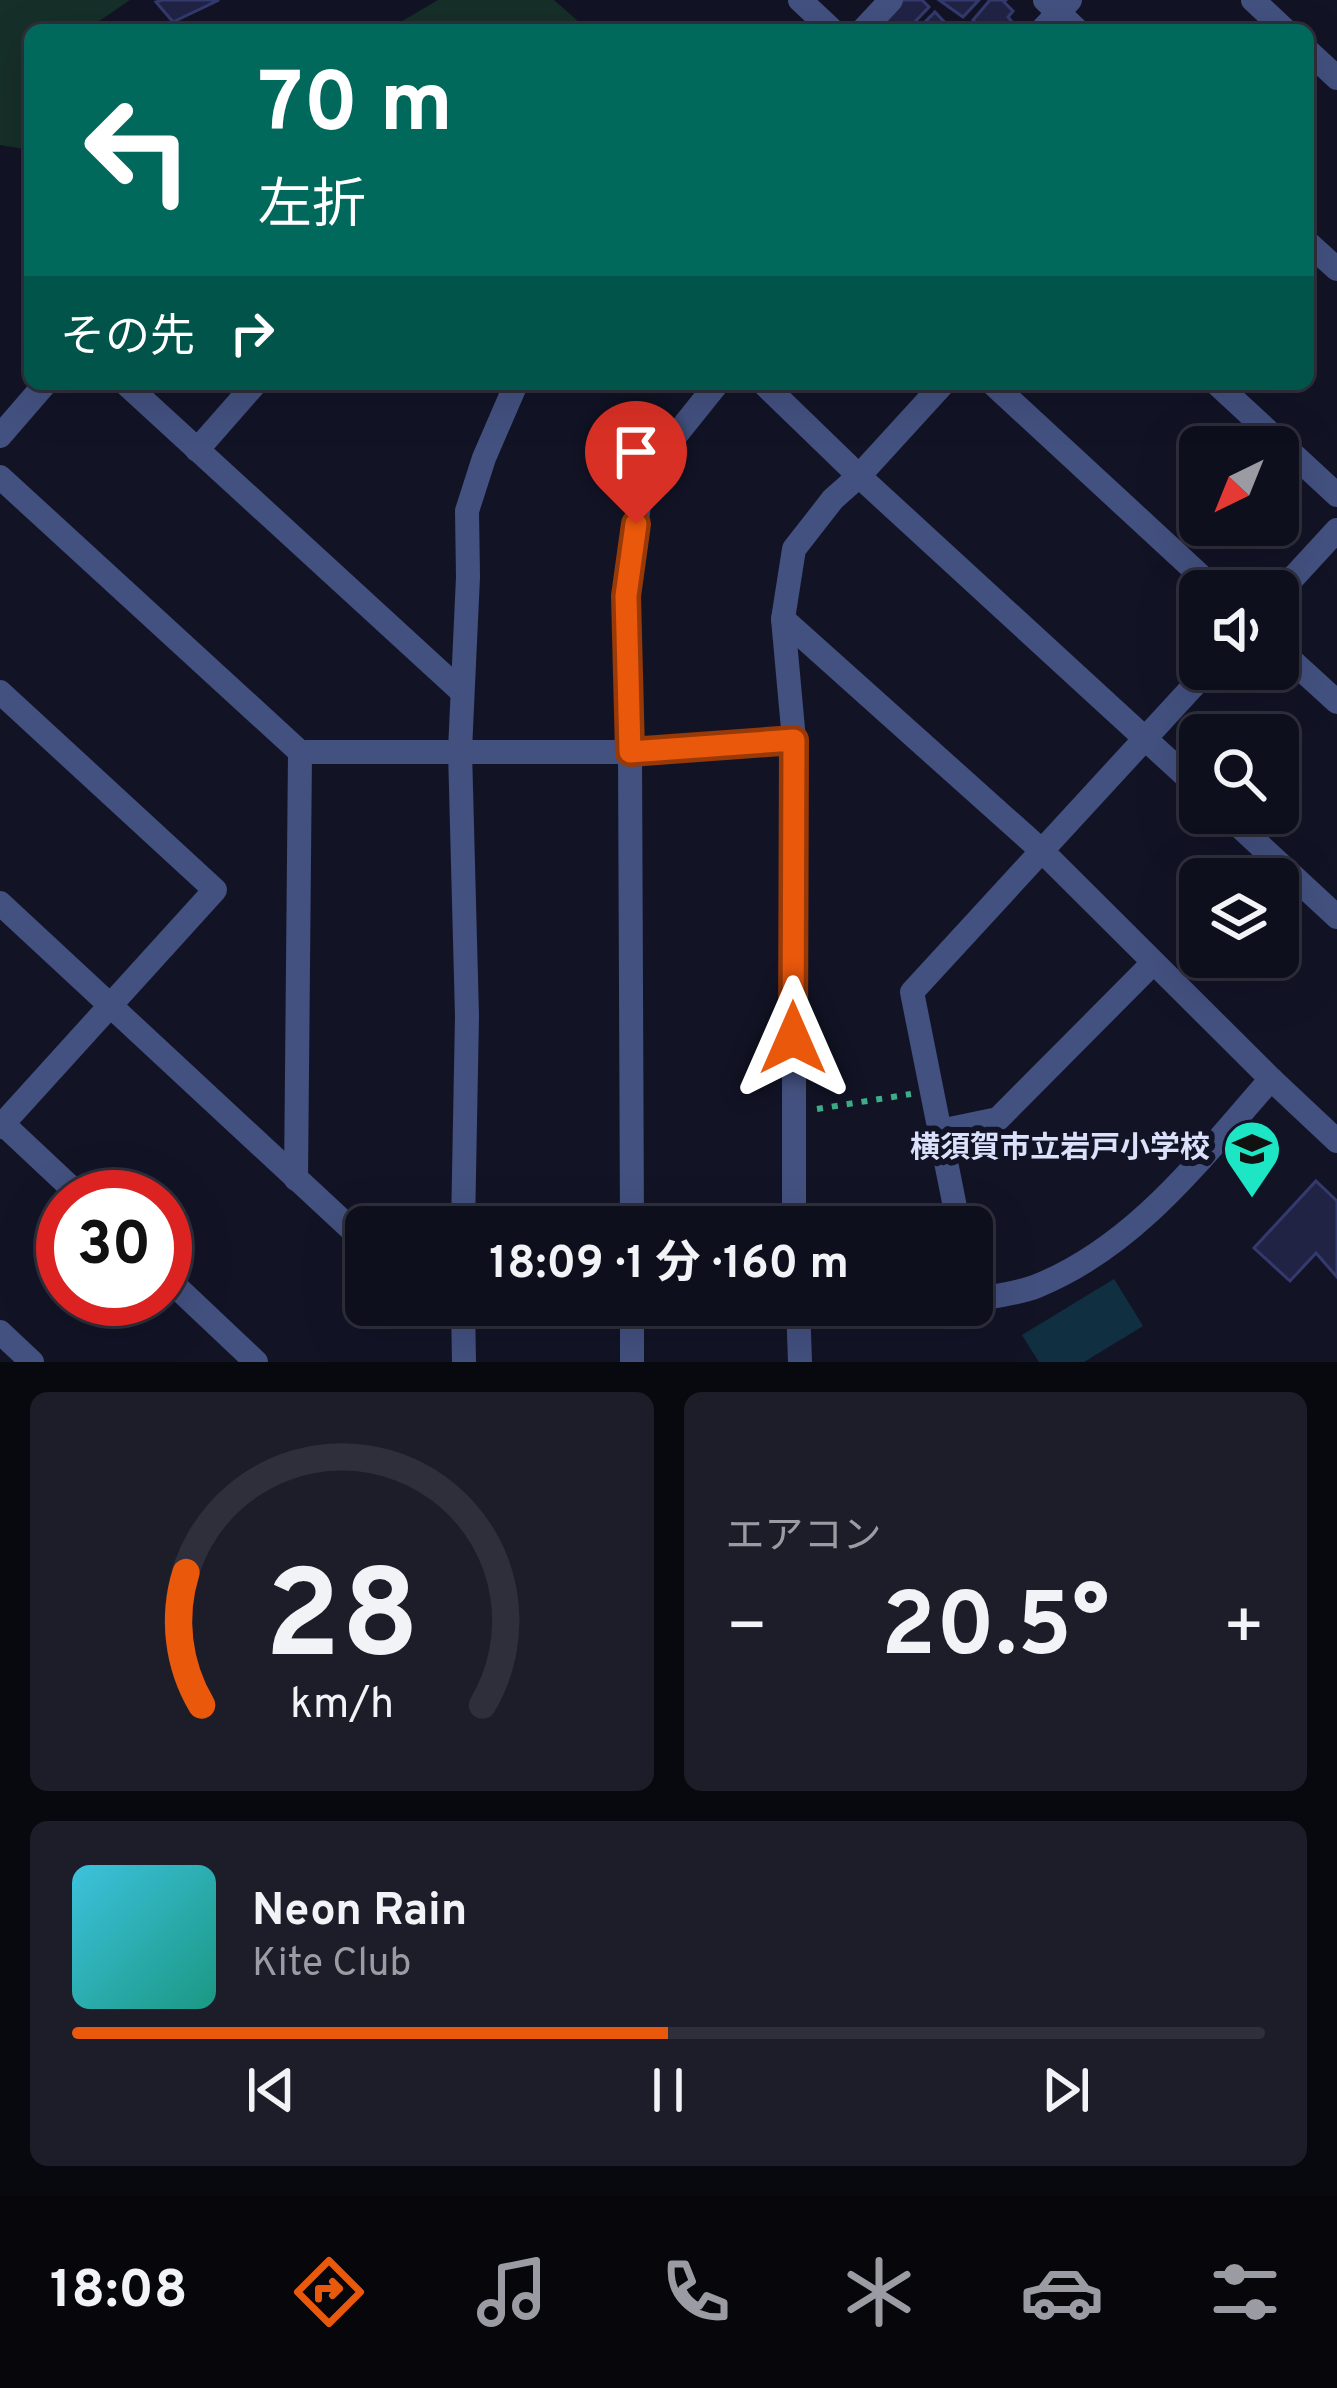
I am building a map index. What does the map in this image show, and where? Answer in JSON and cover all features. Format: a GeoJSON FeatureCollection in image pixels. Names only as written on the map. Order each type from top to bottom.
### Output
{"type":"FeatureCollection","features":[{"type":"Feature","properties":{"kind":"street"},"geometry":{"type":"LineString","coordinates":[[800,0],[821,24]]}},
{"type":"Feature","properties":{"kind":"street"},"geometry":{"type":"LineString","coordinates":[[868,24],[891,0]]}},
{"type":"Feature","properties":{"kind":"street"},"geometry":{"type":"LineString","coordinates":[[1253,0],[1279,24]]}},
{"type":"Feature","properties":{"kind":"street"},"geometry":{"type":"LineString","coordinates":[[1314,57],[1337,78]]}},
{"type":"Feature","properties":{"kind":"street"},"geometry":{"type":"LineString","coordinates":[[1314,248],[1337,269]]}},
{"type":"Feature","properties":{"kind":"street"},"geometry":{"type":"LineString","coordinates":[[0,436],[40,390]]}},
{"type":"Feature","properties":{"kind":"street"},"geometry":{"type":"LineString","coordinates":[[132,390],[462,692]]}},
{"type":"Feature","properties":{"kind":"street"},"geometry":{"type":"LineString","coordinates":[[197,450],[250,390]]}},
{"type":"Feature","properties":{"kind":"street"},"geometry":{"type":"LineString","coordinates":[[463,1206],[467,1016],[460,750],[469,577],[467,511],[513,390]]}},
{"type":"Feature","properties":{"kind":"street"},"geometry":{"type":"LineString","coordinates":[[632,1206],[626,596],[640,500],[660,455],[712,390]]}},
{"type":"Feature","properties":{"kind":"street"},"geometry":{"type":"LineString","coordinates":[[770,390],[1179,770]]}},
{"type":"Feature","properties":{"kind":"street"},"geometry":{"type":"LineString","coordinates":[[794,1206],[794,740],[783,619],[794,549],[833,499],[938,390]]}},
{"type":"Feature","properties":{"kind":"street"},"geometry":{"type":"LineString","coordinates":[[999,390],[1194,570]]}},
{"type":"Feature","properties":{"kind":"street"},"geometry":{"type":"LineString","coordinates":[[1223,390],[1337,495]]}},
{"type":"Feature","properties":{"kind":"street"},"geometry":{"type":"LineString","coordinates":[[0,477],[300,752],[630,752],[794,740]]}},
{"type":"Feature","properties":{"kind":"street"},"geometry":{"type":"LineString","coordinates":[[1299,571],[1337,530]]}},
{"type":"Feature","properties":{"kind":"street"},"geometry":{"type":"LineString","coordinates":[[783,619],[1042,851],[1337,1142]]}},
{"type":"Feature","properties":{"kind":"street"},"geometry":{"type":"LineString","coordinates":[[1299,667],[1337,702]]}},
{"type":"Feature","properties":{"kind":"street"},"geometry":{"type":"LineString","coordinates":[[955,1206],[912,992],[1190,690]]}},
{"type":"Feature","properties":{"kind":"street"},"geometry":{"type":"LineString","coordinates":[[0,692],[215,890],[1,1124],[51,1170]]}},
{"type":"Feature","properties":{"kind":"street"},"geometry":{"type":"LineString","coordinates":[[296,1179],[300,752]]}},
{"type":"Feature","properties":{"kind":"street"},"geometry":{"type":"LineString","coordinates":[[1248,834],[1337,917]]}},
{"type":"Feature","properties":{"kind":"street"},"geometry":{"type":"LineString","coordinates":[[0,903],[345,1224]]}},
{"type":"Feature","properties":{"kind":"street"},"geometry":{"type":"LineString","coordinates":[[940,1131],[998,1120],[1153,963]]}},
{"type":"Feature","properties":{"kind":"street"},"geometry":{"type":"LineString","coordinates":[[993,1296],[1033,1288],[1091,1260],[1152,1213],[1271,1079]]}},
{"type":"Feature","properties":{"kind":"street"},"geometry":{"type":"LineString","coordinates":[[192,1302],[256,1362]]}},
{"type":"Feature","properties":{"kind":"street"},"geometry":{"type":"LineString","coordinates":[[463,1326],[464,1362]]}},
{"type":"Feature","properties":{"kind":"street"},"geometry":{"type":"LineString","coordinates":[[632,1326],[632,1362]]}},
{"type":"Feature","properties":{"kind":"street"},"geometry":{"type":"LineString","coordinates":[[799,1326],[800,1362]]}},
{"type":"Feature","properties":{"kind":"street"},"geometry":{"type":"LineString","coordinates":[[0,1332],[32,1362]]}},
{"type":"Feature","properties":{"kind":"path"},"geometry":{"type":"LineString","coordinates":[[794,1112],[926,1091]]}},
{"type":"Feature","properties":{"kind":"green space"},"geometry":{"type":"Polygon","coordinates":[[[0,0],[130,0],[95,24],[24,24],[24,149],[0,145],[0,0]]]}},
{"type":"Feature","properties":{"kind":"green space"},"geometry":{"type":"Polygon","coordinates":[[[438,0],[554,0],[581,24],[397,24],[438,0]]]}},
{"type":"Feature","properties":{"kind":"water"},"geometry":{"type":"Polygon","coordinates":[[[1114,1279],[1143,1326],[1084,1362],[1039,1362],[1022,1335],[1114,1279]]]}},
{"type":"Feature","properties":{"kind":"building"},"geometry":{"type":"Polygon","coordinates":[[[219,0],[173,22],[156,2],[219,0]]]}},
{"type":"Feature","properties":{"kind":"building"},"geometry":{"type":"Polygon","coordinates":[[[902,0],[922,0],[929,7],[913,24],[884,21],[902,0]]]}},
{"type":"Feature","properties":{"kind":"building"},"geometry":{"type":"Polygon","coordinates":[[[939,0],[979,0],[963,17],[939,0]]]}},
{"type":"Feature","properties":{"kind":"building"},"geometry":{"type":"Polygon","coordinates":[[[990,0],[1006,0],[1014,24],[977,24],[973,20],[990,0]]]}},
{"type":"Feature","properties":{"kind":"building"},"geometry":{"type":"Polygon","coordinates":[[[935,12],[946,24],[923,24],[935,12]]]}},
{"type":"Feature","properties":{"kind":"building"},"geometry":{"type":"Polygon","coordinates":[[[1316,1181],[1337,1201],[1337,1277],[1316,1253],[1290,1281],[1254,1248],[1316,1181]]]}},
{"type":"Feature","properties":{"kind":"place","name":"横須賀市立岩戸小学校"},"geometry":{"type":"Point","coordinates":[1252,1200]}},
{"type":"Feature","properties":{"kind":"route"},"geometry":{"type":"LineString","coordinates":[[636,524],[626,596],[630,752],[794,740],[793,1038]]}}]}
